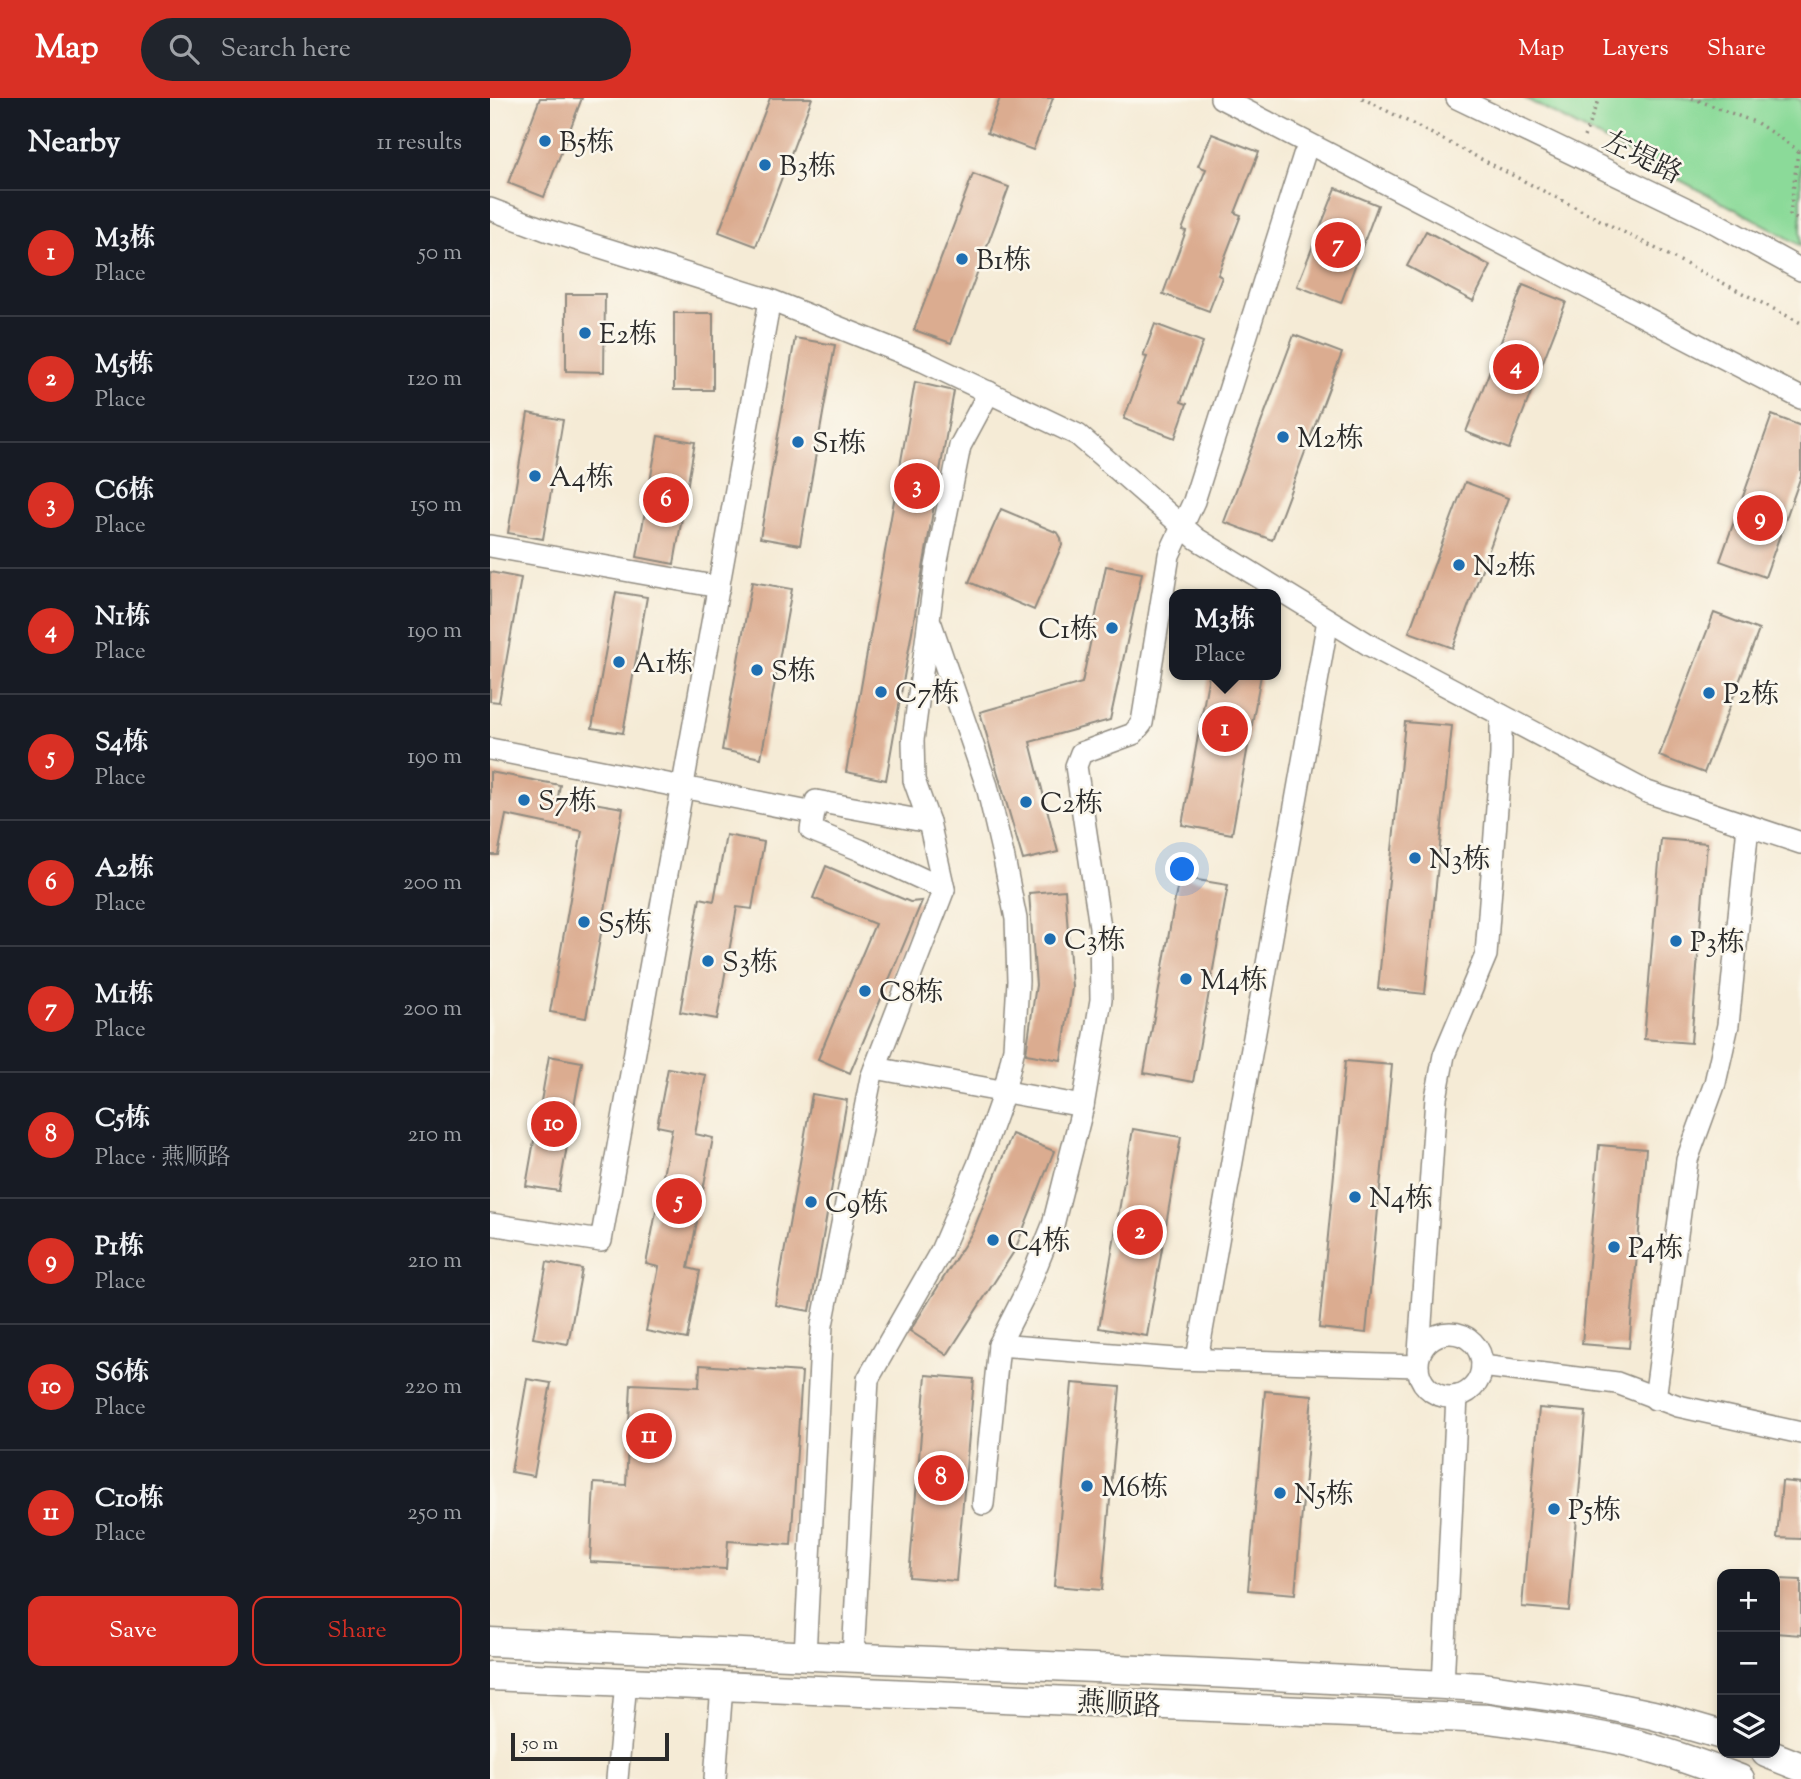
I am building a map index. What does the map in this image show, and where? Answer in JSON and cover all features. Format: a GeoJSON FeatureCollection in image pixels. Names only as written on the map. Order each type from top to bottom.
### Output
{"type":"FeatureCollection","features":[{"type":"Feature","properties":{"kind":"main road","name":"燕顺路"},"geometry":{"type":"LineString","coordinates":[[490,1642],[1483,1688],[1595,1703],[1653,1715],[1717,1734]]}},
{"type":"Feature","properties":{"kind":"main road","name":"燕顺路"},"geometry":{"type":"LineString","coordinates":[[490,1676],[1489,1719],[1628,1742],[1740,1779]]}},
{"type":"Feature","properties":{"kind":"main road"},"geometry":{"type":"LineString","coordinates":[[1778,1758],[1801,1767]]}},
{"type":"Feature","properties":{"kind":"street"},"geometry":{"type":"LineString","coordinates":[[1221,98],[1801,398]]}},
{"type":"Feature","properties":{"kind":"street","name":"左堤路"},"geometry":{"type":"LineString","coordinates":[[1457,98],[1710,220],[1801,270]]}},
{"type":"Feature","properties":{"kind":"street"},"geometry":{"type":"LineString","coordinates":[[983,1504],[999,1345],[1026,1292],[1053,1225],[1083,1106],[1101,1000],[1100,927],[1076,766],[1081,753],[1133,734],[1142,723],[1168,555],[1194,501],[1304,155]]}},
{"type":"Feature","properties":{"kind":"street"},"geometry":{"type":"LineString","coordinates":[[490,209],[546,230],[770,300],[923,361],[1078,435],[1197,539],[1278,589]]}},
{"type":"Feature","properties":{"kind":"street"},"geometry":{"type":"LineString","coordinates":[[490,1224],[601,1241],[770,300]]}},
{"type":"Feature","properties":{"kind":"street"},"geometry":{"type":"LineString","coordinates":[[805,1655],[822,1325],[871,1078],[944,889],[929,821],[914,780],[913,740],[936,566],[960,446],[989,393]]}},
{"type":"Feature","properties":{"kind":"street"},"geometry":{"type":"LineString","coordinates":[[490,546],[719,587]]}},
{"type":"Feature","properties":{"kind":"street"},"geometry":{"type":"LineString","coordinates":[[1281,591],[1371,646],[1647,792],[1801,843]]}},
{"type":"Feature","properties":{"kind":"street"},"geometry":{"type":"LineString","coordinates":[[853,1657],[868,1380],[941,1251],[978,1165],[1004,1092],[1014,1048],[1018,981],[1016,919],[987,786],[929,618]]}},
{"type":"Feature","properties":{"kind":"street"},"geometry":{"type":"LineString","coordinates":[[1197,1359],[1328,620]]}},
{"type":"Feature","properties":{"kind":"street"},"geometry":{"type":"LineString","coordinates":[[1418,1360],[1426,1343],[1436,1335],[1448,1332],[1459,1334],[1475,1345],[1482,1366],[1477,1382],[1469,1391],[1451,1397],[1428,1389],[1421,1380],[1418,1360],[1436,1098],[1444,1055],[1486,955],[1501,754],[1501,715]]}},
{"type":"Feature","properties":{"kind":"street"},"geometry":{"type":"LineString","coordinates":[[490,749],[814,813]]}},
{"type":"Feature","properties":{"kind":"street"},"geometry":{"type":"LineString","coordinates":[[929,821],[816,801],[811,830],[944,889]]}},
{"type":"Feature","properties":{"kind":"street"},"geometry":{"type":"LineString","coordinates":[[1656,1399],[1687,1160],[1715,1083],[1728,1025],[1748,826]]}},
{"type":"Feature","properties":{"kind":"street"},"geometry":{"type":"LineString","coordinates":[[875,1068],[1083,1106]]}},
{"type":"Feature","properties":{"kind":"street"},"geometry":{"type":"LineString","coordinates":[[999,1345],[1176,1359],[1418,1360]]}},
{"type":"Feature","properties":{"kind":"street"},"geometry":{"type":"LineString","coordinates":[[1482,1366],[1616,1382],[1678,1406],[1801,1433]]}},
{"type":"Feature","properties":{"kind":"street"},"geometry":{"type":"LineString","coordinates":[[1436,1685],[1451,1397]]}},
{"type":"Feature","properties":{"kind":"street"},"geometry":{"type":"LineString","coordinates":[[617,1779],[626,1682]]}},
{"type":"Feature","properties":{"kind":"street"},"geometry":{"type":"LineString","coordinates":[[715,1779],[722,1686]]}},
{"type":"Feature","properties":{"kind":"path"},"geometry":{"type":"LineString","coordinates":[[1362,98],[1801,323]]}},
{"type":"Feature","properties":{"kind":"path"},"geometry":{"type":"LineString","coordinates":[[1577,156],[1598,98]]}},
{"type":"Feature","properties":{"kind":"path"},"geometry":{"type":"LineString","coordinates":[[1692,98],[1757,123],[1800,152],[1790,215],[1801,222]]}},
{"type":"Feature","properties":{"kind":"green space"},"geometry":{"type":"Polygon","coordinates":[[[1524,98],[1801,100],[1801,246],[1771,228],[1524,98]]]}},
{"type":"Feature","properties":{"kind":"building","name":"B5栋"},"geometry":{"type":"Polygon","coordinates":[[[540,98],[582,98],[544,197],[508,183],[540,98]]]}},
{"type":"Feature","properties":{"kind":"building","name":"B3栋"},"geometry":{"type":"Polygon","coordinates":[[[770,98],[812,98],[756,246],[719,232],[770,98]]]}},
{"type":"Feature","properties":{"kind":"building"},"geometry":{"type":"Polygon","coordinates":[[[1000,98],[1053,98],[1033,150],[987,133],[1000,98]]]}},
{"type":"Feature","properties":{"kind":"building"},"geometry":{"type":"Polygon","coordinates":[[[1212,134],[1259,152],[1235,213],[1241,215],[1218,275],[1222,277],[1209,311],[1163,294],[1186,231],[1182,230],[1206,169],[1198,166],[1212,134]]]}},
{"type":"Feature","properties":{"kind":"building","name":"B1栋"},"geometry":{"type":"Polygon","coordinates":[[[973,174],[1009,187],[951,343],[914,330],[973,174]]]}},
{"type":"Feature","properties":{"kind":"building"},"geometry":{"type":"Polygon","coordinates":[[[1336,188],[1378,205],[1341,303],[1297,286],[1336,188]]]}},
{"type":"Feature","properties":{"kind":"building"},"geometry":{"type":"Polygon","coordinates":[[[1426,231],[1491,266],[1473,301],[1407,266],[1426,231]]]}},
{"type":"Feature","properties":{"kind":"building"},"geometry":{"type":"Polygon","coordinates":[[[1523,285],[1566,302],[1509,449],[1466,432],[1523,285]]]}},
{"type":"Feature","properties":{"kind":"building","name":"E2栋"},"geometry":{"type":"Polygon","coordinates":[[[566,294],[605,294],[604,372],[566,371],[566,294]]]}},
{"type":"Feature","properties":{"kind":"building"},"geometry":{"type":"Polygon","coordinates":[[[674,313],[713,313],[713,390],[674,390],[674,313]]]}},
{"type":"Feature","properties":{"kind":"building"},"geometry":{"type":"Polygon","coordinates":[[[1155,324],[1203,342],[1181,402],[1187,404],[1175,438],[1124,419],[1147,357],[1143,356],[1155,324]]]}},
{"type":"Feature","properties":{"kind":"building","name":"M2栋"},"geometry":{"type":"Polygon","coordinates":[[[1294,335],[1342,353],[1272,540],[1224,522],[1294,335]]]}},
{"type":"Feature","properties":{"kind":"building","name":"S1栋"},"geometry":{"type":"Polygon","coordinates":[[[795,338],[835,345],[800,545],[760,538],[795,338]]]}},
{"type":"Feature","properties":{"kind":"building"},"geometry":{"type":"Polygon","coordinates":[[[915,382],[954,391],[886,780],[846,772],[915,382]]]}},
{"type":"Feature","properties":{"kind":"building","name":"A4栋"},"geometry":{"type":"Polygon","coordinates":[[[528,413],[563,420],[543,539],[508,533],[528,413]]]}},
{"type":"Feature","properties":{"kind":"building"},"geometry":{"type":"Polygon","coordinates":[[[1772,415],[1801,426],[1801,476],[1765,577],[1720,561],[1772,415]]]}},
{"type":"Feature","properties":{"kind":"building"},"geometry":{"type":"Polygon","coordinates":[[[658,436],[695,442],[674,564],[637,557],[658,436]]]}},
{"type":"Feature","properties":{"kind":"building","name":"N2栋"},"geometry":{"type":"Polygon","coordinates":[[[1465,482],[1508,498],[1453,648],[1409,632],[1465,482]]]}},
{"type":"Feature","properties":{"kind":"building"},"geometry":{"type":"Polygon","coordinates":[[[1001,509],[1058,533],[1061,538],[1062,545],[1034,610],[969,582],[1001,509]]]}},
{"type":"Feature","properties":{"kind":"building"},"geometry":{"type":"Polygon","coordinates":[[[1106,566],[1142,573],[1110,720],[1030,742],[1058,852],[1023,860],[980,712],[1082,683],[1106,566]]]}},
{"type":"Feature","properties":{"kind":"building"},"geometry":{"type":"Polygon","coordinates":[[[490,572],[521,578],[499,702],[490,701],[490,572]]]}},
{"type":"Feature","properties":{"kind":"building","name":"S栋"},"geometry":{"type":"Polygon","coordinates":[[[752,582],[792,589],[761,758],[722,750],[752,582]]]}},
{"type":"Feature","properties":{"kind":"building","name":"A1栋"},"geometry":{"type":"Polygon","coordinates":[[[616,592],[647,597],[623,733],[592,728],[616,592]]]}},
{"type":"Feature","properties":{"kind":"building","name":"P2栋"},"geometry":{"type":"Polygon","coordinates":[[[1714,613],[1759,630],[1704,773],[1659,756],[1714,613]]]}},
{"type":"Feature","properties":{"kind":"building"},"geometry":{"type":"Polygon","coordinates":[[[1208,680],[1260,680],[1232,834],[1182,825],[1208,680]]]}},
{"type":"Feature","properties":{"kind":"building","name":"N3栋"},"geometry":{"type":"Polygon","coordinates":[[[1405,722],[1452,726],[1425,994],[1378,989],[1405,722]]]}},
{"type":"Feature","properties":{"kind":"building","name":"S5栋"},"geometry":{"type":"Polygon","coordinates":[[[490,772],[560,785],[558,797],[623,808],[586,1018],[550,1012],[582,831],[506,815],[498,855],[490,855],[490,772]]]}},
{"type":"Feature","properties":{"kind":"building","name":"S3栋"},"geometry":{"type":"Polygon","coordinates":[[[726,835],[764,842],[752,909],[737,907],[717,1019],[680,1012],[700,898],[714,901],[726,835]]]}},
{"type":"Feature","properties":{"kind":"building","name":"P3栋"},"geometry":{"type":"Polygon","coordinates":[[[1661,839],[1707,843],[1691,1043],[1644,1039],[1661,839]]]}},
{"type":"Feature","properties":{"kind":"building","name":"C8栋"},"geometry":{"type":"Polygon","coordinates":[[[826,866],[910,902],[922,901],[850,1073],[818,1059],[875,924],[813,898],[826,866]]]}},
{"type":"Feature","properties":{"kind":"building","name":"M4栋"},"geometry":{"type":"Polygon","coordinates":[[[1179,877],[1228,885],[1193,1082],[1144,1073],[1179,877]]]}},
{"type":"Feature","properties":{"kind":"building","name":"C3栋"},"geometry":{"type":"Polygon","coordinates":[[[1065,890],[1072,988],[1061,1060],[1026,1054],[1036,985],[1029,893],[1065,890]]]}},
{"type":"Feature","properties":{"kind":"building"},"geometry":{"type":"Polygon","coordinates":[[[549,1056],[582,1062],[559,1191],[526,1186],[549,1056]]]}},
{"type":"Feature","properties":{"kind":"building","name":"N4栋"},"geometry":{"type":"Polygon","coordinates":[[[1345,1061],[1392,1065],[1366,1333],[1319,1328],[1345,1061]]]}},
{"type":"Feature","properties":{"kind":"building"},"geometry":{"type":"Polygon","coordinates":[[[668,1068],[706,1075],[695,1134],[713,1138],[688,1268],[700,1271],[687,1339],[646,1331],[659,1267],[646,1264],[672,1129],[657,1126],[668,1068]]]}},
{"type":"Feature","properties":{"kind":"building","name":"C9栋"},"geometry":{"type":"Polygon","coordinates":[[[812,1094],[847,1100],[810,1311],[775,1305],[812,1094]]]}},
{"type":"Feature","properties":{"kind":"building"},"geometry":{"type":"Polygon","coordinates":[[[1133,1129],[1181,1137],[1147,1336],[1099,1328],[1133,1129]]]}},
{"type":"Feature","properties":{"kind":"building","name":"C4栋"},"geometry":{"type":"Polygon","coordinates":[[[1012,1134],[1054,1151],[1015,1250],[947,1355],[910,1331],[973,1231],[1012,1134]]]}},
{"type":"Feature","properties":{"kind":"building","name":"P4栋"},"geometry":{"type":"Polygon","coordinates":[[[1599,1145],[1646,1149],[1629,1348],[1582,1344],[1599,1145]]]}},
{"type":"Feature","properties":{"kind":"building"},"geometry":{"type":"Polygon","coordinates":[[[547,1262],[582,1269],[568,1344],[533,1338],[547,1262]]]}},
{"type":"Feature","properties":{"kind":"building"},"geometry":{"type":"Polygon","coordinates":[[[700,1365],[802,1372],[791,1545],[728,1541],[726,1569],[590,1562],[594,1483],[626,1485],[631,1384],[699,1387],[700,1365]]]}},
{"type":"Feature","properties":{"kind":"building"},"geometry":{"type":"Polygon","coordinates":[[[926,1375],[974,1379],[956,1581],[909,1577],[926,1375]]]}},
{"type":"Feature","properties":{"kind":"building"},"geometry":{"type":"Polygon","coordinates":[[[527,1379],[551,1383],[534,1476],[511,1472],[527,1379]]]}},
{"type":"Feature","properties":{"kind":"building","name":"M6栋"},"geometry":{"type":"Polygon","coordinates":[[[1072,1383],[1120,1387],[1102,1590],[1054,1586],[1072,1383]]]}},
{"type":"Feature","properties":{"kind":"building","name":"N5栋"},"geometry":{"type":"Polygon","coordinates":[[[1265,1391],[1312,1395],[1295,1594],[1248,1590],[1265,1391]]]}},
{"type":"Feature","properties":{"kind":"building","name":"P5栋"},"geometry":{"type":"Polygon","coordinates":[[[1539,1408],[1586,1412],[1569,1611],[1522,1607],[1539,1408]]]}},
{"type":"Feature","properties":{"kind":"building"},"geometry":{"type":"Polygon","coordinates":[[[1782,1481],[1801,1483],[1801,1539],[1777,1538],[1782,1481]]]}},
{"type":"Feature","properties":{"kind":"building"},"geometry":{"type":"Polygon","coordinates":[[[1780,1579],[1801,1580],[1801,1635],[1780,1633],[1780,1579]]]}},
{"type":"Feature","properties":{"kind":"place","name":"B5栋"},"geometry":{"type":"Point","coordinates":[545,141]}},
{"type":"Feature","properties":{"kind":"place","name":"B3栋"},"geometry":{"type":"Point","coordinates":[765,165]}},
{"type":"Feature","properties":{"kind":"place","name":"M1栋"},"geometry":{"type":"Point","coordinates":[1338,245]}},
{"type":"Feature","properties":{"kind":"place","name":"B1栋"},"geometry":{"type":"Point","coordinates":[962,259]}},
{"type":"Feature","properties":{"kind":"place","name":"E2栋"},"geometry":{"type":"Point","coordinates":[585,333]}},
{"type":"Feature","properties":{"kind":"place","name":"N1栋"},"geometry":{"type":"Point","coordinates":[1516,367]}},
{"type":"Feature","properties":{"kind":"place","name":"M2栋"},"geometry":{"type":"Point","coordinates":[1283,437]}},
{"type":"Feature","properties":{"kind":"place","name":"S1栋"},"geometry":{"type":"Point","coordinates":[798,442]}},
{"type":"Feature","properties":{"kind":"place","name":"A4栋"},"geometry":{"type":"Point","coordinates":[535,476]}},
{"type":"Feature","properties":{"kind":"place","name":"C6栋"},"geometry":{"type":"Point","coordinates":[917,486]}},
{"type":"Feature","properties":{"kind":"place","name":"A2栋"},"geometry":{"type":"Point","coordinates":[666,500]}},
{"type":"Feature","properties":{"kind":"place","name":"P1栋"},"geometry":{"type":"Point","coordinates":[1760,518]}},
{"type":"Feature","properties":{"kind":"place","name":"N2栋"},"geometry":{"type":"Point","coordinates":[1459,565]}},
{"type":"Feature","properties":{"kind":"place","name":"C1栋"},"geometry":{"type":"Point","coordinates":[1112,628]}},
{"type":"Feature","properties":{"kind":"place","name":"A1栋"},"geometry":{"type":"Point","coordinates":[619,662]}},
{"type":"Feature","properties":{"kind":"place","name":"S栋"},"geometry":{"type":"Point","coordinates":[757,670]}},
{"type":"Feature","properties":{"kind":"place","name":"C7栋"},"geometry":{"type":"Point","coordinates":[881,692]}},
{"type":"Feature","properties":{"kind":"place","name":"P2栋"},"geometry":{"type":"Point","coordinates":[1709,693]}},
{"type":"Feature","properties":{"kind":"place","name":"M3栋"},"geometry":{"type":"Point","coordinates":[1225,729]}},
{"type":"Feature","properties":{"kind":"place","name":"S7栋"},"geometry":{"type":"Point","coordinates":[524,800]}},
{"type":"Feature","properties":{"kind":"place","name":"C2栋"},"geometry":{"type":"Point","coordinates":[1026,802]}},
{"type":"Feature","properties":{"kind":"place","name":"N3栋"},"geometry":{"type":"Point","coordinates":[1415,858]}},
{"type":"Feature","properties":{"kind":"place","name":"S5栋"},"geometry":{"type":"Point","coordinates":[584,922]}},
{"type":"Feature","properties":{"kind":"place","name":"C3栋"},"geometry":{"type":"Point","coordinates":[1050,939]}},
{"type":"Feature","properties":{"kind":"place","name":"P3栋"},"geometry":{"type":"Point","coordinates":[1676,941]}},
{"type":"Feature","properties":{"kind":"place","name":"S3栋"},"geometry":{"type":"Point","coordinates":[708,961]}},
{"type":"Feature","properties":{"kind":"place","name":"M4栋"},"geometry":{"type":"Point","coordinates":[1186,979]}},
{"type":"Feature","properties":{"kind":"place","name":"C8栋"},"geometry":{"type":"Point","coordinates":[865,991]}},
{"type":"Feature","properties":{"kind":"place","name":"S6栋"},"geometry":{"type":"Point","coordinates":[554,1124]}},
{"type":"Feature","properties":{"kind":"place","name":"N4栋"},"geometry":{"type":"Point","coordinates":[1355,1197]}},
{"type":"Feature","properties":{"kind":"place","name":"S4栋"},"geometry":{"type":"Point","coordinates":[679,1201]}},
{"type":"Feature","properties":{"kind":"place","name":"C9栋"},"geometry":{"type":"Point","coordinates":[811,1202]}},
{"type":"Feature","properties":{"kind":"place","name":"M5栋"},"geometry":{"type":"Point","coordinates":[1140,1232]}},
{"type":"Feature","properties":{"kind":"place","name":"C4栋"},"geometry":{"type":"Point","coordinates":[993,1240]}},
{"type":"Feature","properties":{"kind":"place","name":"P4栋"},"geometry":{"type":"Point","coordinates":[1614,1247]}},
{"type":"Feature","properties":{"kind":"place","name":"C10栋"},"geometry":{"type":"Point","coordinates":[649,1436]}},
{"type":"Feature","properties":{"kind":"place","name":"C5栋"},"geometry":{"type":"Point","coordinates":[941,1478]}},
{"type":"Feature","properties":{"kind":"place","name":"M6栋"},"geometry":{"type":"Point","coordinates":[1087,1486]}},
{"type":"Feature","properties":{"kind":"place","name":"N5栋"},"geometry":{"type":"Point","coordinates":[1280,1493]}},
{"type":"Feature","properties":{"kind":"place","name":"P5栋"},"geometry":{"type":"Point","coordinates":[1554,1509]}}]}
